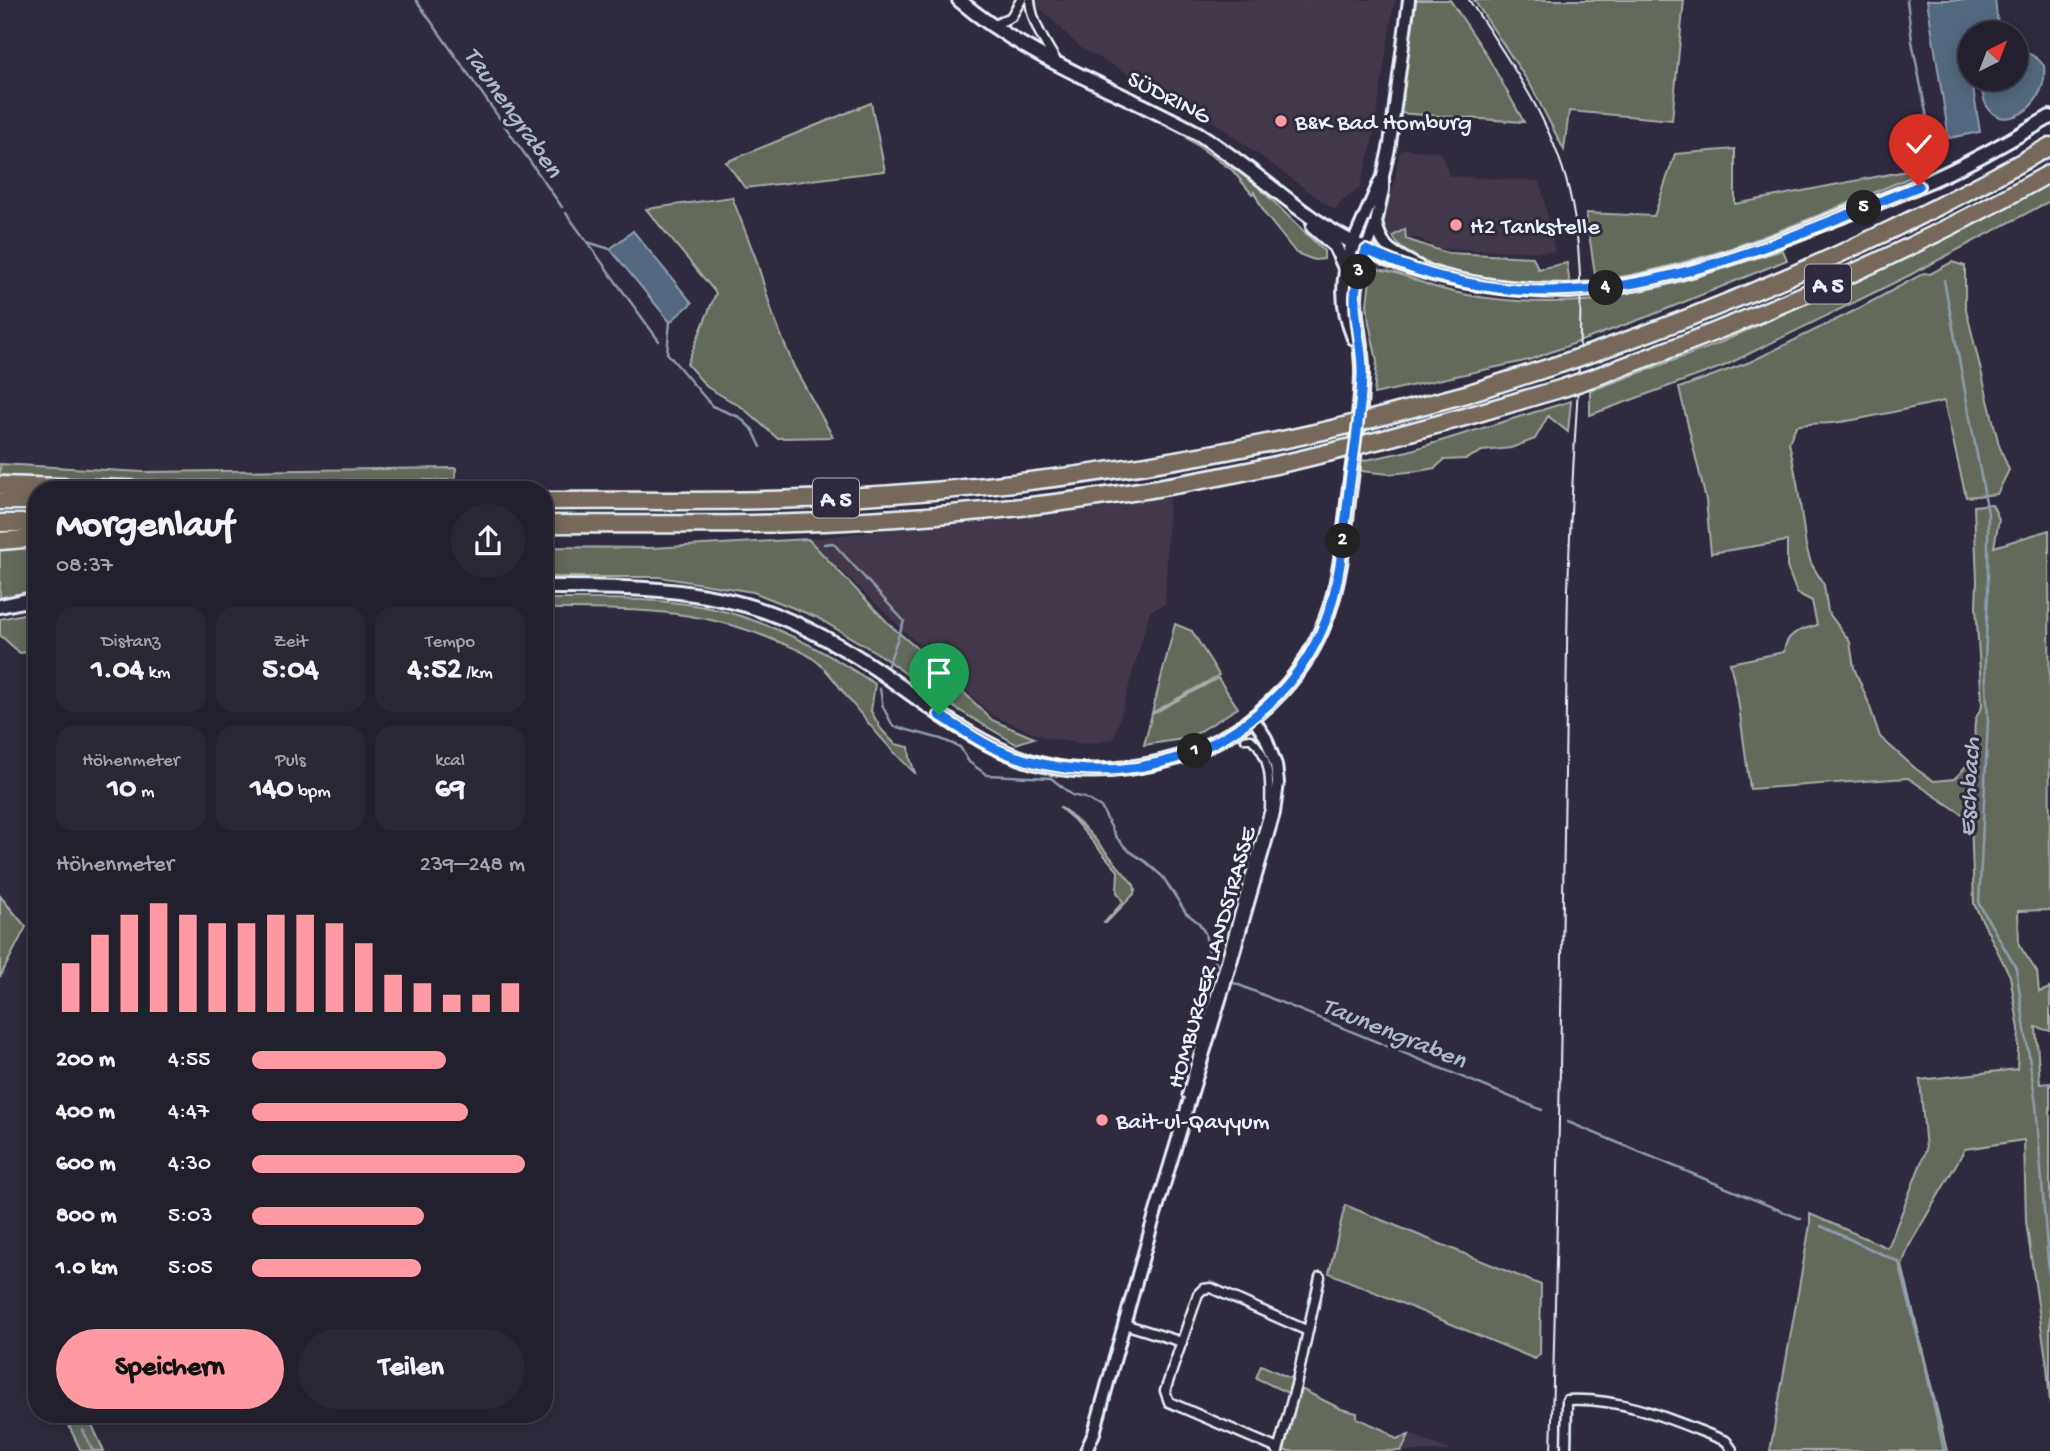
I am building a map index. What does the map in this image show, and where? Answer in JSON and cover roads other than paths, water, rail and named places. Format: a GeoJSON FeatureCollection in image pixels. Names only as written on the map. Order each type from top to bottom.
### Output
{"type":"FeatureCollection","features":[{"type":"Feature","properties":{"kind":"highway","name":"A 5"},"geometry":{"type":"LineString","coordinates":[[553,500],[843,498],[951,490],[1127,469],[1236,450],[1328,430],[1466,394],[1560,365],[1734,300],[1839,255],[1964,193],[2050,146]]}},
{"type":"Feature","properties":{"kind":"highway","name":"A 5"},"geometry":{"type":"LineString","coordinates":[[553,524],[727,525],[952,514],[1110,496],[1194,482],[1327,453],[1563,388],[1762,313],[1857,271],[1980,211],[2050,173]]}},
{"type":"Feature","properties":{"kind":"highway"},"geometry":{"type":"LineString","coordinates":[[0,479],[28,483]]}},
{"type":"Feature","properties":{"kind":"highway"},"geometry":{"type":"LineString","coordinates":[[0,485],[28,485]]}},
{"type":"Feature","properties":{"kind":"highway"},"geometry":{"type":"LineString","coordinates":[[0,501],[28,501]]}},
{"type":"Feature","properties":{"kind":"highway"},"geometry":{"type":"LineString","coordinates":[[0,523],[28,523]]}},
{"type":"Feature","properties":{"kind":"highway"},"geometry":{"type":"LineString","coordinates":[[0,541],[28,539]]}},
{"type":"Feature","properties":{"kind":"main road","name":"SÜDRING"},"geometry":{"type":"LineString","coordinates":[[959,0],[1025,47],[1199,134],[1313,218],[1366,250],[1437,276],[1501,289],[1568,291],[1610,288],[1659,279],[1728,260],[1919,186],[2050,117]]}},
{"type":"Feature","properties":{"kind":"main road"},"geometry":{"type":"LineString","coordinates":[[1269,186],[1285,204],[1335,246],[1345,268]]}},
{"type":"Feature","properties":{"kind":"main road"},"geometry":{"type":"LineString","coordinates":[[1353,243],[1345,268],[1344,293],[1347,319],[1362,359]]}},
{"type":"Feature","properties":{"kind":"main road"},"geometry":{"type":"LineString","coordinates":[[553,587],[674,590],[724,599],[770,613],[822,636],[979,740],[1015,756],[1052,766],[1081,770],[1116,770],[1162,762],[1210,745],[1253,718],[1273,700],[1296,673],[1326,620],[1333,597],[1345,529],[1360,406],[1362,359],[1355,294],[1366,250]]}},
{"type":"Feature","properties":{"kind":"main road"},"geometry":{"type":"LineString","coordinates":[[0,606],[28,600]]}},
{"type":"Feature","properties":{"kind":"street"},"geometry":{"type":"LineString","coordinates":[[992,26],[1011,17],[1021,0]]}},
{"type":"Feature","properties":{"kind":"street"},"geometry":{"type":"LineString","coordinates":[[1030,0],[1039,34],[1057,63]]}},
{"type":"Feature","properties":{"kind":"street"},"geometry":{"type":"LineString","coordinates":[[1353,243],[1383,176],[1390,144],[1409,0]]}},
{"type":"Feature","properties":{"kind":"street"},"geometry":{"type":"LineString","coordinates":[[1366,250],[1376,223],[1383,176]]}},
{"type":"Feature","properties":{"kind":"street"},"geometry":{"type":"LineString","coordinates":[[1376,223],[1387,249],[1437,276]]}},
{"type":"Feature","properties":{"kind":"street","name":"HOMBURGER LANDSTRASSE"},"geometry":{"type":"LineString","coordinates":[[1086,1451],[1094,1433],[1274,813],[1279,783],[1276,765],[1266,738],[1253,718]]}},
{"type":"Feature","properties":{"kind":"street"},"geometry":{"type":"LineString","coordinates":[[1090,1430],[1269,808],[1270,787],[1266,764],[1258,746],[1251,739],[1245,739]]}},
{"type":"Feature","properties":{"kind":"street"},"geometry":{"type":"LineString","coordinates":[[1308,1331],[1212,1288],[1203,1289],[1198,1294],[1165,1391],[1169,1402],[1278,1450],[1296,1385],[1308,1331],[1320,1277]]}},
{"type":"Feature","properties":{"kind":"street"},"geometry":{"type":"LineString","coordinates":[[1124,1324],[1182,1342]]}},
{"type":"Feature","properties":{"kind":"street"},"geometry":{"type":"LineString","coordinates":[[1566,1451],[1567,1399],[1591,1398],[1632,1406],[1727,1441],[1732,1451]]}},
{"type":"Feature","properties":{"kind":"water"},"geometry":{"type":"Polygon","coordinates":[[[1927,0],[1995,0],[1998,21],[1958,21],[1958,91],[1973,91],[1980,132],[1949,138],[1927,0]]]}},
{"type":"Feature","properties":{"kind":"water"},"geometry":{"type":"Polygon","coordinates":[[[2028,53],[2044,66],[2043,83],[2037,98],[2027,109],[2015,116],[2003,117],[1992,112],[1984,100],[1983,91],[2028,91],[2028,53]]]}},
{"type":"Feature","properties":{"kind":"water"},"geometry":{"type":"Polygon","coordinates":[[[633,231],[692,303],[670,322],[610,249],[633,231]]]}},
{"type":"Feature","properties":{"kind":"waterway","name":"Taunengraben"},"geometry":{"type":"LineString","coordinates":[[416,0],[562,207]]}},
{"type":"Feature","properties":{"kind":"waterway","name":"Eschbach"},"geometry":{"type":"LineString","coordinates":[[1907,0],[1912,41],[1932,143]]}},
{"type":"Feature","properties":{"kind":"waterway","name":"Taunengraben"},"geometry":{"type":"LineString","coordinates":[[566,213],[659,341]]}},
{"type":"Feature","properties":{"kind":"waterway"},"geometry":{"type":"LineString","coordinates":[[587,242],[610,249]]}},
{"type":"Feature","properties":{"kind":"waterway","name":"Eschbach"},"geometry":{"type":"LineString","coordinates":[[1944,280],[1988,513],[1985,662],[1988,721],[1979,904],[2016,968],[2036,1104],[2050,1288]]}},
{"type":"Feature","properties":{"kind":"waterway","name":"Taunengraben"},"geometry":{"type":"LineString","coordinates":[[670,322],[667,353],[712,406],[739,417],[753,430],[761,447]]}},
{"type":"Feature","properties":{"kind":"waterway","name":"Taunengraben"},"geometry":{"type":"LineString","coordinates":[[824,544],[833,543],[904,621],[888,665]]}},
{"type":"Feature","properties":{"kind":"waterway","name":"Taunengraben"},"geometry":{"type":"LineString","coordinates":[[880,689],[883,707],[893,726],[960,747],[969,762],[987,775],[1051,778],[1072,795],[1085,798],[1101,807],[1116,837],[1129,851],[1163,877],[1186,913],[1199,923],[1217,965]]}},
{"type":"Feature","properties":{"kind":"waterway","name":"Taunengraben"},"geometry":{"type":"LineString","coordinates":[[1234,983],[1542,1110]]}},
{"type":"Feature","properties":{"kind":"waterway","name":"Taunengraben"},"geometry":{"type":"LineString","coordinates":[[1568,1122],[1801,1219]]}},
{"type":"Feature","properties":{"kind":"waterway","name":"Taunengraben"},"geometry":{"type":"LineString","coordinates":[[1821,1226],[1899,1262],[1944,1451]]}},
{"type":"Feature","properties":{"kind":"waterway"},"geometry":{"type":"LineString","coordinates":[[83,1430],[93,1451]]}},
{"type":"Feature","properties":{"kind":"tram line"},"geometry":{"type":"LineString","coordinates":[[1469,0],[1501,48],[1544,122],[1565,176],[1579,254],[1580,329],[1568,589],[1551,1451]]}},
{"type":"Feature","properties":{"kind":"place","name":"B&K Bad Homburg"},"geometry":{"type":"Point","coordinates":[1281,121]}},
{"type":"Feature","properties":{"kind":"place","name":"H2 Tankstelle"},"geometry":{"type":"Point","coordinates":[1456,225]}},
{"type":"Feature","properties":{"kind":"place","name":"Bait-ul-Qayyum"},"geometry":{"type":"Point","coordinates":[1102,1120]}}]}
